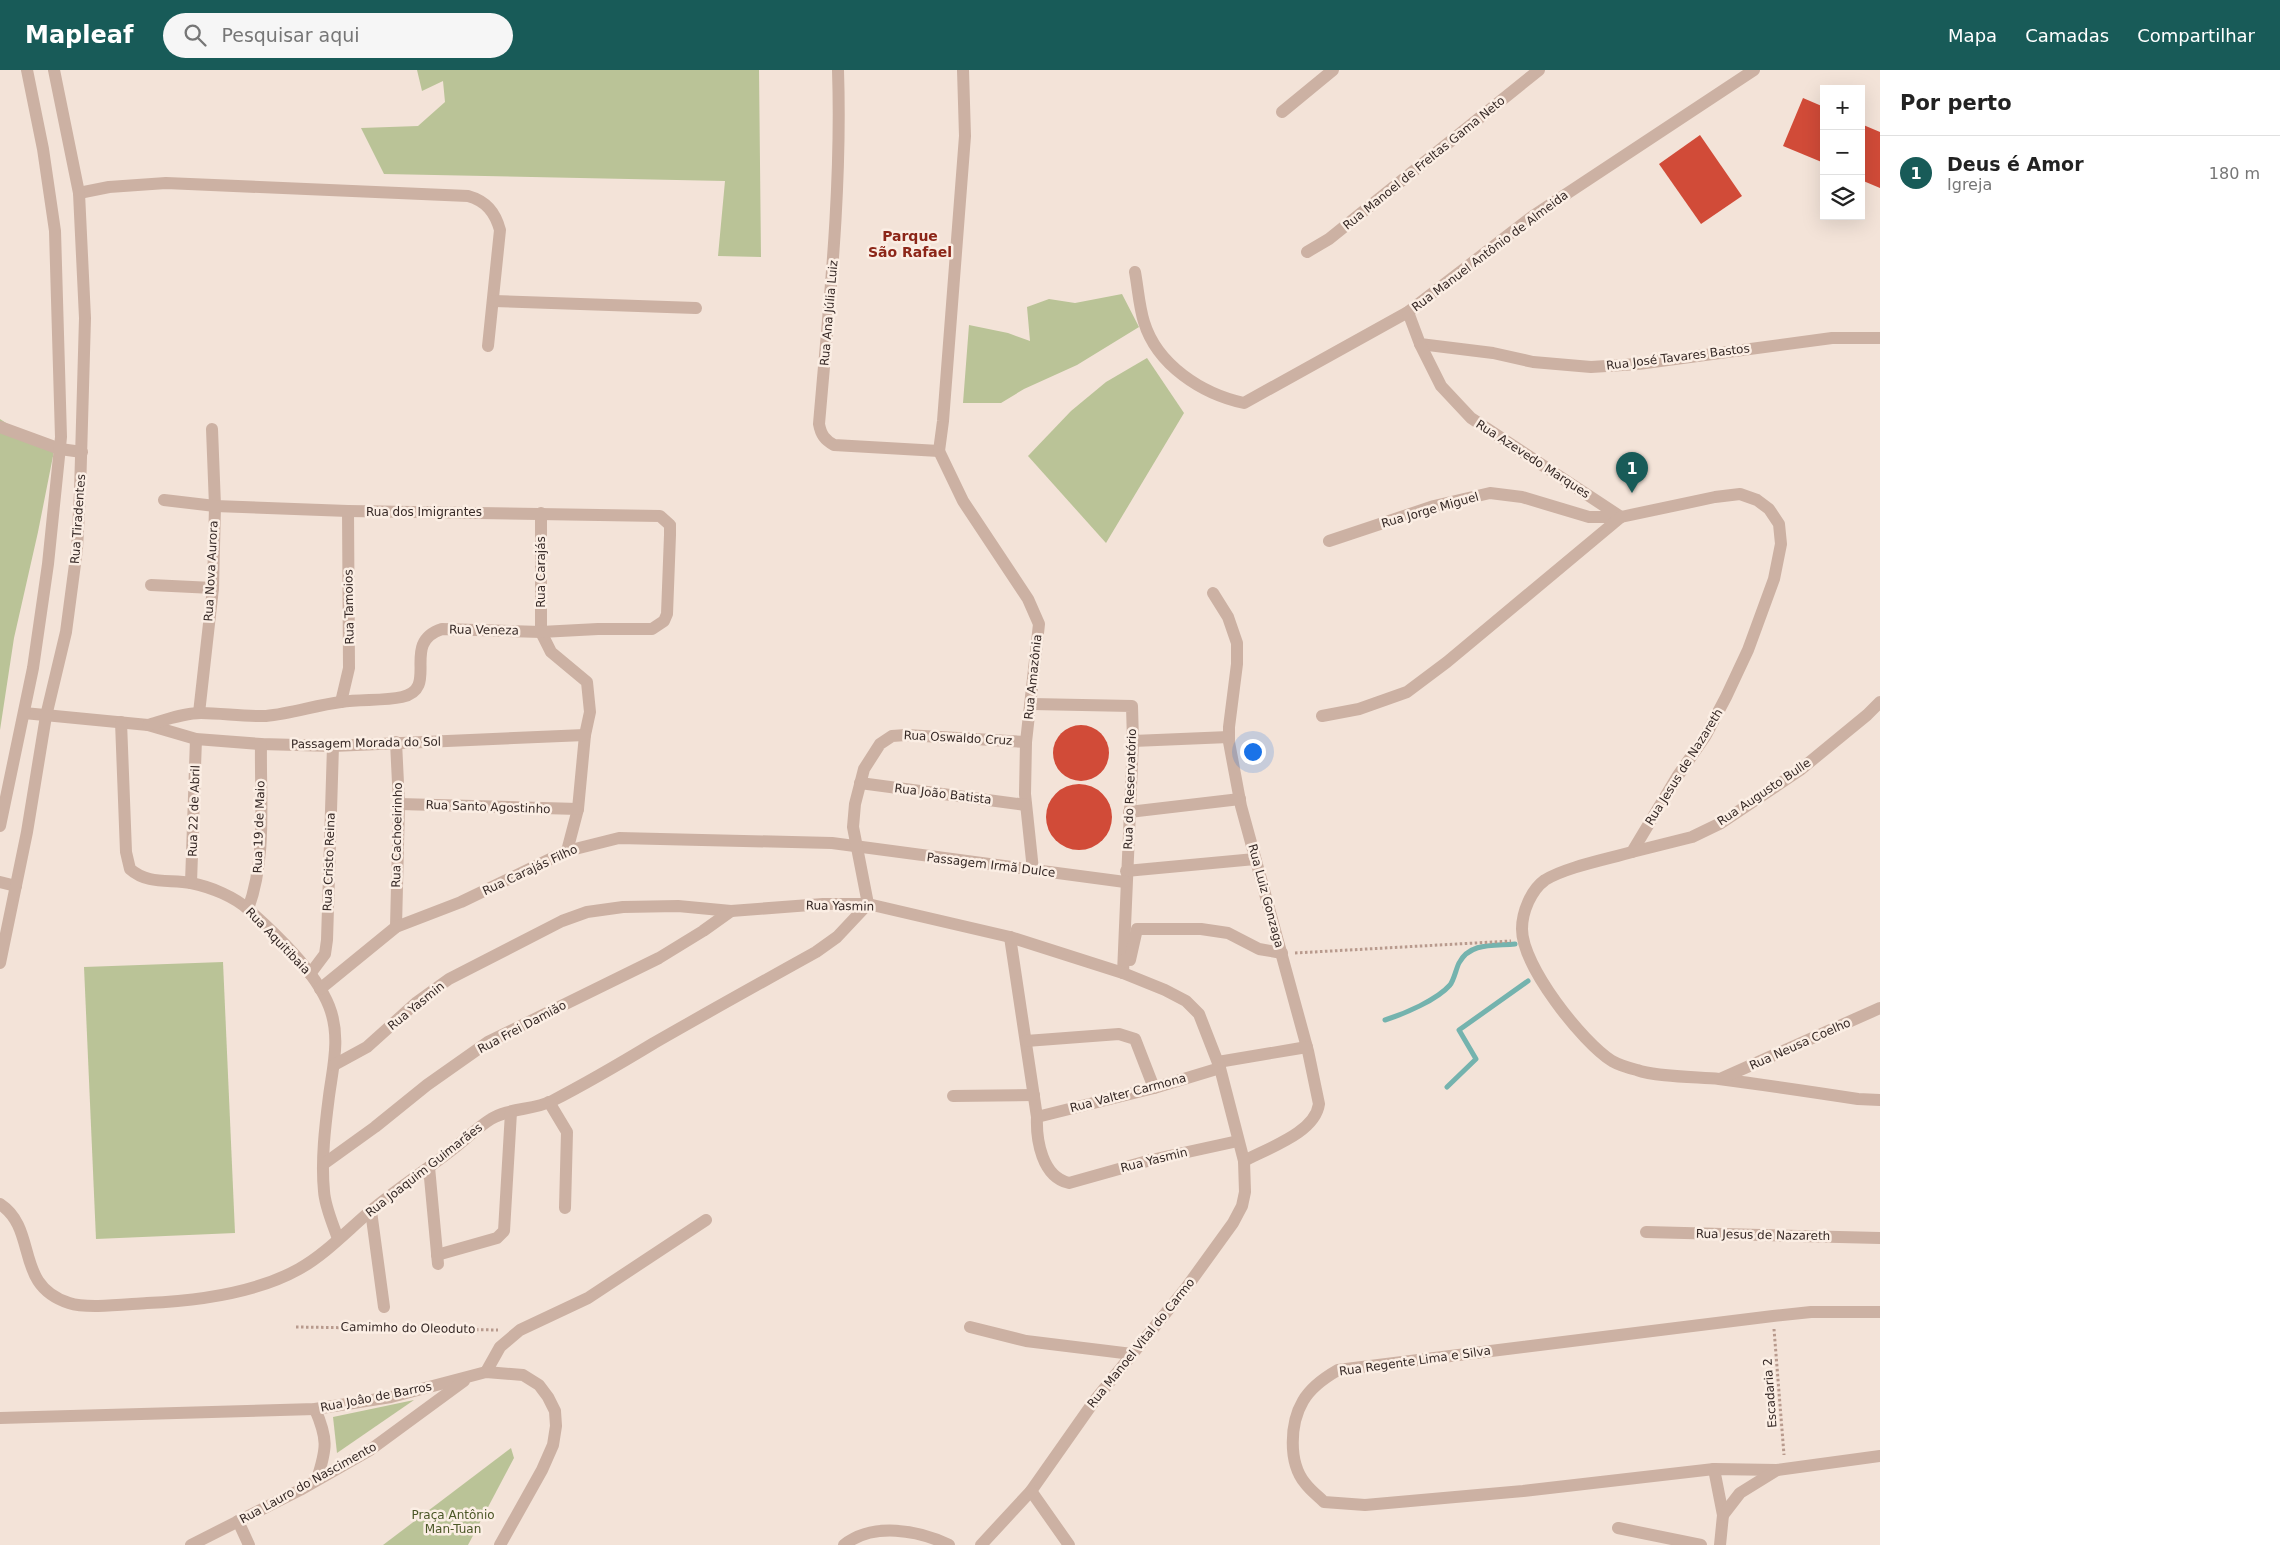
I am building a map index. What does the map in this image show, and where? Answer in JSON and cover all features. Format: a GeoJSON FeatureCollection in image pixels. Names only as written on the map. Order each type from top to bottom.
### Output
{"type":"FeatureCollection","features":[{"type":"Feature","properties":{"kind":"street","name":"Rua Tiradentes"},"geometry":{"type":"LineString","coordinates":[[0,826],[33,668],[48,564],[60,449],[60,368],[55,231],[43,149],[27,70]]}},
{"type":"Feature","properties":{"kind":"street","name":"Rua Tiradentes"},"geometry":{"type":"LineString","coordinates":[[0,963],[16,886],[46,716],[66,632],[77,549],[82,452],[85,318],[79,193],[54,70]]}},
{"type":"Feature","properties":{"kind":"street","name":"Rua Ana Júlia Luiz"},"geometry":{"type":"LineString","coordinates":[[838,70],[839,160],[832,288],[819,424],[820,432],[828,442],[834,445],[938,451]]}},
{"type":"Feature","properties":{"kind":"street"},"geometry":{"type":"LineString","coordinates":[[938,451],[943,421],[965,136],[963,70]]}},
{"type":"Feature","properties":{"kind":"street"},"geometry":{"type":"LineString","coordinates":[[1282,112],[1333,70]]}},
{"type":"Feature","properties":{"kind":"street","name":"Rua Manoel de Freltas Gama Neto"},"geometry":{"type":"LineString","coordinates":[[1307,252],[1329,239],[1539,70]]}},
{"type":"Feature","properties":{"kind":"street","name":"Rua Manuel Antônio de Almeida"},"geometry":{"type":"LineString","coordinates":[[1135,272],[1144,322],[1156,347],[1194,383],[1224,399],[1244,403],[1408,312],[1533,216],[1754,70]]}},
{"type":"Feature","properties":{"kind":"street"},"geometry":{"type":"LineString","coordinates":[[79,193],[109,186],[166,183],[468,196],[479,199],[489,207],[497,219],[500,230],[488,346]]}},
{"type":"Feature","properties":{"kind":"street"},"geometry":{"type":"LineString","coordinates":[[494,301],[696,308]]}},
{"type":"Feature","properties":{"kind":"street"},"geometry":{"type":"LineString","coordinates":[[1408,312],[1420,344]]}},
{"type":"Feature","properties":{"kind":"street","name":"Rua José Tavares Bastos"},"geometry":{"type":"LineString","coordinates":[[1420,344],[1493,353],[1534,362],[1591,367],[1638,364],[1832,338],[1880,338]]}},
{"type":"Feature","properties":{"kind":"street","name":"Rua Azevedo Marques"},"geometry":{"type":"LineString","coordinates":[[1420,344],[1441,386],[1471,418],[1621,517]]}},
{"type":"Feature","properties":{"kind":"street"},"geometry":{"type":"LineString","coordinates":[[0,427],[60,449],[82,452]]}},
{"type":"Feature","properties":{"kind":"street","name":"Rua Nova Aurora"},"geometry":{"type":"LineString","coordinates":[[199,713],[213,588],[214,506],[212,429]]}},
{"type":"Feature","properties":{"kind":"street","name":"Rua Amazônia"},"geometry":{"type":"LineString","coordinates":[[938,451],[963,501],[1028,599],[1039,624],[1032,704],[1026,742],[1026,804],[1033,870]]}},
{"type":"Feature","properties":{"kind":"street","name":"Rua Jorge Miguel"},"geometry":{"type":"LineString","coordinates":[[1329,541],[1434,506],[1490,493],[1522,497],[1589,516],[1621,517]]}},
{"type":"Feature","properties":{"kind":"street","name":"Rua Jesus de Nazareth"},"geometry":{"type":"LineString","coordinates":[[1322,716],[1359,709],[1407,692],[1447,662],[1621,517],[1715,497],[1740,494],[1757,500],[1769,509],[1779,524],[1781,544],[1771,588],[1748,650],[1706,735],[1677,776],[1632,852]]}},
{"type":"Feature","properties":{"kind":"street","name":"Rua dos Imigrantes"},"geometry":{"type":"LineString","coordinates":[[164,500],[214,506],[348,511],[660,516],[670,525],[667,614]]}},
{"type":"Feature","properties":{"kind":"street","name":"Rua Tamoios"},"geometry":{"type":"LineString","coordinates":[[342,702],[350,668],[348,511]]}},
{"type":"Feature","properties":{"kind":"street","name":"Rua Carajás"},"geometry":{"type":"LineString","coordinates":[[541,513],[541,632]]}},
{"type":"Feature","properties":{"kind":"street"},"geometry":{"type":"LineString","coordinates":[[151,585],[213,588]]}},
{"type":"Feature","properties":{"kind":"street","name":"Rua Luiz Gonzaga"},"geometry":{"type":"LineString","coordinates":[[1213,593],[1228,617],[1237,644],[1237,664],[1229,737],[1240,799],[1318,1094],[1318,1113],[1304,1129],[1244,1161]]}},
{"type":"Feature","properties":{"kind":"street","name":"Rua Veneza"},"geometry":{"type":"LineString","coordinates":[[342,702],[403,697],[416,688],[420,682],[421,674],[420,649],[430,633],[442,629],[541,632],[598,629],[652,630],[664,621],[667,614]]}},
{"type":"Feature","properties":{"kind":"street"},"geometry":{"type":"LineString","coordinates":[[541,632],[551,652],[587,682],[590,712],[585,735],[578,809],[567,851]]}},
{"type":"Feature","properties":{"kind":"street","name":"Passagem Morada do Sol"},"geometry":{"type":"LineString","coordinates":[[148,725],[199,713],[266,716],[342,702]]}},
{"type":"Feature","properties":{"kind":"street","name":"Rua Augusto Bulle"},"geometry":{"type":"LineString","coordinates":[[1632,852],[1692,837],[1721,823],[1800,770],[1867,716],[1880,702]]}},
{"type":"Feature","properties":{"kind":"street","name":"Rua do Reservatório"},"geometry":{"type":"LineString","coordinates":[[1032,704],[1132,706],[1133,741],[1123,966]]}},
{"type":"Feature","properties":{"kind":"street","name":"Passagem Morada do Sol"},"geometry":{"type":"LineString","coordinates":[[24,712],[46,716],[148,725],[196,740],[261,744],[333,746],[585,735]]}},
{"type":"Feature","properties":{"kind":"street","name":"Rua Aquitibaia"},"geometry":{"type":"LineString","coordinates":[[121,722],[127,861],[130,869],[145,878],[191,883],[228,896],[248,909],[310,974],[329,1007],[336,1031],[334,1065],[327,1115],[324,1192],[338,1239]]}},
{"type":"Feature","properties":{"kind":"street","name":"Rua Oswaldo Cruz"},"geometry":{"type":"LineString","coordinates":[[868,904],[853,827],[855,804],[864,769],[873,753],[885,738],[906,735],[1026,742]]}},
{"type":"Feature","properties":{"kind":"street"},"geometry":{"type":"LineString","coordinates":[[1133,741],[1229,737]]}},
{"type":"Feature","properties":{"kind":"street","name":"Rua 22 de Abril"},"geometry":{"type":"LineString","coordinates":[[191,883],[196,740]]}},
{"type":"Feature","properties":{"kind":"street","name":"Rua Cachoeirinho"},"geometry":{"type":"LineString","coordinates":[[396,742],[399,804],[396,927]]}},
{"type":"Feature","properties":{"kind":"street","name":"Rua 19 de Maio"},"geometry":{"type":"LineString","coordinates":[[248,909],[257,884],[260,860],[261,744]]}},
{"type":"Feature","properties":{"kind":"street","name":"Rua Cristo Reina"},"geometry":{"type":"LineString","coordinates":[[310,974],[325,954],[327,940],[333,746]]}},
{"type":"Feature","properties":{"kind":"street","name":"Rua João Batista"},"geometry":{"type":"LineString","coordinates":[[860,783],[1026,804]]}},
{"type":"Feature","properties":{"kind":"street"},"geometry":{"type":"LineString","coordinates":[[1129,812],[1240,799]]}},
{"type":"Feature","properties":{"kind":"street","name":"Rua Santo Agostinho"},"geometry":{"type":"LineString","coordinates":[[399,804],[578,809]]}},
{"type":"Feature","properties":{"kind":"street","name":"Rua Carajás Filho"},"geometry":{"type":"LineString","coordinates":[[320,989],[396,927],[461,902],[567,851],[619,838],[832,843],[856,847]]}},
{"type":"Feature","properties":{"kind":"street","name":"Passagem Irmã Dulce"},"geometry":{"type":"LineString","coordinates":[[856,847],[1033,870],[1126,877],[1256,859]]}},
{"type":"Feature","properties":{"kind":"street"},"geometry":{"type":"LineString","coordinates":[[1632,852],[1564,872],[1544,880],[1527,902],[1522,930],[1529,958],[1572,1023],[1589,1043],[1613,1061],[1640,1072],[1720,1079],[1858,1099],[1880,1100]]}},
{"type":"Feature","properties":{"kind":"street"},"geometry":{"type":"LineString","coordinates":[[0,882],[16,886]]}},
{"type":"Feature","properties":{"kind":"street","name":"Rua Yasmin"},"geometry":{"type":"LineString","coordinates":[[334,1065],[367,1046],[417,1002],[449,979],[562,921],[587,912],[623,907],[678,906],[731,910],[814,904],[868,904],[1010,937],[1037,1117],[1036,1134],[1046,1165],[1053,1176],[1060,1181],[1069,1183],[1151,1160],[1238,1140]]}},
{"type":"Feature","properties":{"kind":"street","name":"Rua Joaquim Guimarães"},"geometry":{"type":"LineString","coordinates":[[0,1204],[8,1209],[16,1220],[23,1236],[30,1268],[41,1286],[56,1298],[71,1304],[160,1302],[255,1287],[299,1269],[493,1117],[549,1102],[620,1064],[816,952],[837,937],[868,904]]}},
{"type":"Feature","properties":{"kind":"street","name":"Rua Frei Damião"},"geometry":{"type":"LineString","coordinates":[[325,1163],[375,1127],[427,1085],[488,1042],[659,958],[704,931],[731,910]]}},
{"type":"Feature","properties":{"kind":"street"},"geometry":{"type":"LineString","coordinates":[[1123,966],[1130,960],[1137,929],[1201,929],[1228,933],[1259,949],[1282,953]]}},
{"type":"Feature","properties":{"kind":"street","name":"Rua Manoel Vital do Carmo"},"geometry":{"type":"LineString","coordinates":[[981,1545],[1030,1491],[1095,1400],[1171,1308],[1233,1223],[1242,1206],[1245,1192],[1244,1161],[1219,1065],[1199,1014],[1186,1001],[1123,966],[1010,937]]}},
{"type":"Feature","properties":{"kind":"street","name":"Rua Neusa Coelho"},"geometry":{"type":"LineString","coordinates":[[1720,1079],[1880,1008]]}},
{"type":"Feature","properties":{"kind":"street"},"geometry":{"type":"LineString","coordinates":[[1026,1041],[1119,1034],[1135,1039],[1154,1088]]}},
{"type":"Feature","properties":{"kind":"street","name":"Rua Valter Carmona"},"geometry":{"type":"LineString","coordinates":[[1037,1117],[1154,1088],[1219,1065],[1307,1047]]}},
{"type":"Feature","properties":{"kind":"street"},"geometry":{"type":"LineString","coordinates":[[953,1096],[1034,1095]]}},
{"type":"Feature","properties":{"kind":"street"},"geometry":{"type":"LineString","coordinates":[[549,1102],[567,1132],[565,1208]]}},
{"type":"Feature","properties":{"kind":"street"},"geometry":{"type":"LineString","coordinates":[[429,1167],[437,1259],[497,1238],[504,1231],[511,1112]]}},
{"type":"Feature","properties":{"kind":"street"},"geometry":{"type":"LineString","coordinates":[[371,1211],[384,1307]]}},
{"type":"Feature","properties":{"kind":"street"},"geometry":{"type":"LineString","coordinates":[[500,1545],[542,1470],[553,1445],[556,1426],[555,1411],[540,1385],[523,1375],[486,1372],[500,1347],[520,1330],[588,1298],[706,1220]]}},
{"type":"Feature","properties":{"kind":"street","name":"Rua Jesus de Nazareth"},"geometry":{"type":"LineString","coordinates":[[1646,1232],[1880,1238]]}},
{"type":"Feature","properties":{"kind":"street","name":"Rua Regente Lima e Silva"},"geometry":{"type":"LineString","coordinates":[[1880,1312],[1811,1312],[1773,1316],[1338,1370],[1320,1380],[1302,1401],[1294,1426],[1293,1456],[1304,1482],[1324,1502],[1346,1505],[1366,1505],[1523,1491],[1714,1468],[1781,1469],[1880,1456]]}},
{"type":"Feature","properties":{"kind":"street"},"geometry":{"type":"LineString","coordinates":[[970,1327],[1026,1341],[1132,1354]]}},
{"type":"Feature","properties":{"kind":"street","name":"Rua Lauro do Nascimento"},"geometry":{"type":"LineString","coordinates":[[191,1545],[300,1490],[370,1450],[453,1385],[486,1372]]}},
{"type":"Feature","properties":{"kind":"street","name":"Rua Joâo de Barros"},"geometry":{"type":"LineString","coordinates":[[0,1418],[315,1409],[453,1385]]}},
{"type":"Feature","properties":{"kind":"street"},"geometry":{"type":"LineString","coordinates":[[315,1409],[323,1428],[326,1451],[317,1479]]}},
{"type":"Feature","properties":{"kind":"street"},"geometry":{"type":"LineString","coordinates":[[1714,1468],[1723,1515],[1720,1545]]}},
{"type":"Feature","properties":{"kind":"street"},"geometry":{"type":"LineString","coordinates":[[1723,1515],[1740,1493],[1781,1469]]}},
{"type":"Feature","properties":{"kind":"street"},"geometry":{"type":"LineString","coordinates":[[1030,1491],[1069,1545]]}},
{"type":"Feature","properties":{"kind":"street"},"geometry":{"type":"LineString","coordinates":[[238,1522],[250,1545]]}},
{"type":"Feature","properties":{"kind":"street"},"geometry":{"type":"LineString","coordinates":[[1618,1528],[1701,1545]]}},
{"type":"Feature","properties":{"kind":"street"},"geometry":{"type":"LineString","coordinates":[[844,1545],[869,1532],[888,1530],[927,1537],[950,1545]]}},
{"type":"Feature","properties":{"kind":"path"},"geometry":{"type":"LineString","coordinates":[[1282,953],[1524,940]]}},
{"type":"Feature","properties":{"kind":"path","name":"Escadaria 2"},"geometry":{"type":"LineString","coordinates":[[1773,1316],[1781,1469]]}},
{"type":"Feature","properties":{"kind":"path","name":"Camimho do Oleoduto"},"geometry":{"type":"LineString","coordinates":[[296,1328],[520,1330]]}},
{"type":"Feature","properties":{"kind":"green space"},"geometry":{"type":"Polygon","coordinates":[[[417,70],[759,70],[761,257],[718,256],[725,181],[384,174],[361,128],[418,126],[445,102],[443,81],[422,91],[417,70]]]}},
{"type":"Feature","properties":{"kind":"green space"},"geometry":{"type":"Polygon","coordinates":[[[1122,294],[1139,327],[1077,365],[1024,389],[1001,403],[963,403],[969,325],[1008,333],[1030,341],[1027,307],[1049,299],[1075,303],[1122,294]]]}},
{"type":"Feature","properties":{"kind":"green space"},"geometry":{"type":"Polygon","coordinates":[[[1147,358],[1184,413],[1106,543],[1028,456],[1071,411],[1106,382],[1147,358]]]}},
{"type":"Feature","properties":{"kind":"green space"},"geometry":{"type":"Polygon","coordinates":[[[0,419],[35,442],[54,451],[14,638],[0,730],[0,419]]]}},
{"type":"Feature","properties":{"kind":"green space"},"geometry":{"type":"Polygon","coordinates":[[[223,962],[235,1233],[96,1239],[84,967],[223,962]]]}},
{"type":"Feature","properties":{"kind":"green space"},"geometry":{"type":"Polygon","coordinates":[[[414,1400],[337,1453],[333,1417],[414,1400]]]}},
{"type":"Feature","properties":{"kind":"green space","name":"Praça Antônio Man-Tuan"},"geometry":{"type":"Polygon","coordinates":[[[511,1448],[514,1458],[468,1545],[383,1545],[511,1448]]]}},
{"type":"Feature","properties":{"kind":"building"},"geometry":{"type":"Polygon","coordinates":[[[1803,98],[1820,105],[1820,161],[1783,146],[1803,98]]]}},
{"type":"Feature","properties":{"kind":"building"},"geometry":{"type":"Polygon","coordinates":[[[1865,126],[1880,132],[1880,188],[1865,182],[1865,126]]]}},
{"type":"Feature","properties":{"kind":"building"},"geometry":{"type":"Polygon","coordinates":[[[1700,135],[1742,196],[1701,224],[1659,164],[1700,135]]]}},
{"type":"Feature","properties":{"kind":"building"},"geometry":{"type":"Polygon","coordinates":[[[1075,725],[1087,725],[1097,729],[1105,737],[1109,753],[1105,769],[1097,777],[1087,781],[1075,781],[1065,777],[1057,769],[1053,759],[1053,747],[1057,737],[1065,729],[1075,725]]]}},
{"type":"Feature","properties":{"kind":"building"},"geometry":{"type":"Polygon","coordinates":[[[1073,784],[1085,784],[1103,793],[1110,804],[1112,817],[1110,830],[1103,841],[1092,848],[1073,850],[1060,845],[1051,836],[1046,823],[1046,811],[1051,798],[1060,789],[1073,784]]]}},
{"type":"Feature","properties":{"kind":"waterway"},"geometry":{"type":"LineString","coordinates":[[1385,1020],[1420,1006],[1444,991],[1450,985],[1459,963],[1469,951],[1483,946],[1515,944]]}},
{"type":"Feature","properties":{"kind":"waterway"},"geometry":{"type":"LineString","coordinates":[[1447,1087],[1476,1059],[1459,1030],[1528,981]]}},
{"type":"Feature","properties":{"kind":"place","name":"Deus é Amor"},"geometry":{"type":"Point","coordinates":[1632,493]}},
{"type":"Feature","properties":{"kind":"district","name":"Parque São Rafael"},"geometry":{"type":"Point","coordinates":[910,244]}}]}
